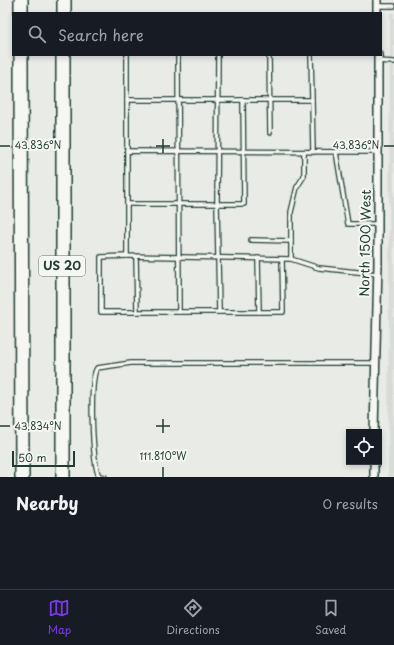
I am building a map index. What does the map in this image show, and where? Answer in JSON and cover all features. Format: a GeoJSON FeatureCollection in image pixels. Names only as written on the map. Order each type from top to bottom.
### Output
{"type":"FeatureCollection","features":[{"type":"Feature","properties":{"kind":"highway"},"geometry":{"type":"LineString","coordinates":[[21,0],[21,12]]}},
{"type":"Feature","properties":{"kind":"highway"},"geometry":{"type":"LineString","coordinates":[[64,0],[64,12]]}},
{"type":"Feature","properties":{"kind":"highway","name":"US 20"},"geometry":{"type":"LineString","coordinates":[[21,56],[22,477]]}},
{"type":"Feature","properties":{"kind":"highway","name":"US 20"},"geometry":{"type":"LineString","coordinates":[[63,56],[63,477]]}},
{"type":"Feature","properties":{"kind":"street","name":"North 1500 West"},"geometry":{"type":"LineString","coordinates":[[374,429],[378,224],[378,58]]}},
{"type":"Feature","properties":{"kind":"street"},"geometry":{"type":"LineString","coordinates":[[374,465],[374,477]]}},
{"type":"Feature","properties":{"kind":"lane"},"geometry":{"type":"LineString","coordinates":[[377,6],[394,6]]}},
{"type":"Feature","properties":{"kind":"lane"},"geometry":{"type":"LineString","coordinates":[[127,56],[127,256]]}},
{"type":"Feature","properties":{"kind":"lane"},"geometry":{"type":"LineString","coordinates":[[178,56],[179,312]]}},
{"type":"Feature","properties":{"kind":"lane"},"geometry":{"type":"LineString","coordinates":[[218,56],[217,204],[219,312]]}},
{"type":"Feature","properties":{"kind":"lane"},"geometry":{"type":"LineString","coordinates":[[269,56],[270,133]]}},
{"type":"Feature","properties":{"kind":"lane"},"geometry":{"type":"LineString","coordinates":[[311,56],[312,152]]}},
{"type":"Feature","properties":{"kind":"lane"},"geometry":{"type":"LineString","coordinates":[[378,58],[394,62]]}},
{"type":"Feature","properties":{"kind":"lane"},"geometry":{"type":"LineString","coordinates":[[127,100],[312,100]]}},
{"type":"Feature","properties":{"kind":"lane"},"geometry":{"type":"LineString","coordinates":[[127,204],[244,204],[243,100]]}},
{"type":"Feature","properties":{"kind":"lane"},"geometry":{"type":"LineString","coordinates":[[127,151],[378,152]]}},
{"type":"Feature","properties":{"kind":"lane"},"geometry":{"type":"LineString","coordinates":[[291,259],[291,212],[297,187],[304,176],[304,152]]}},
{"type":"Feature","properties":{"kind":"lane"},"geometry":{"type":"LineString","coordinates":[[336,152],[348,224],[378,224]]}},
{"type":"Feature","properties":{"kind":"lane"},"geometry":{"type":"LineString","coordinates":[[251,240],[291,241]]}},
{"type":"Feature","properties":{"kind":"lane"},"geometry":{"type":"LineString","coordinates":[[136,256],[138,312]]}},
{"type":"Feature","properties":{"kind":"lane"},"geometry":{"type":"LineString","coordinates":[[282,259],[283,312],[101,312],[101,257],[136,256],[291,259],[319,268],[377,274]]}},
{"type":"Feature","properties":{"kind":"lane"},"geometry":{"type":"LineString","coordinates":[[258,258],[259,312]]}},
{"type":"Feature","properties":{"kind":"lane"},"geometry":{"type":"LineString","coordinates":[[105,477],[99,476],[94,462],[93,391],[94,372],[97,368],[131,363],[375,363]]}},
{"type":"Feature","properties":{"kind":"shaded area"},"geometry":{"type":"Polygon","coordinates":[[[390,13],[394,13],[394,477],[388,477],[390,13]]]}}]}
